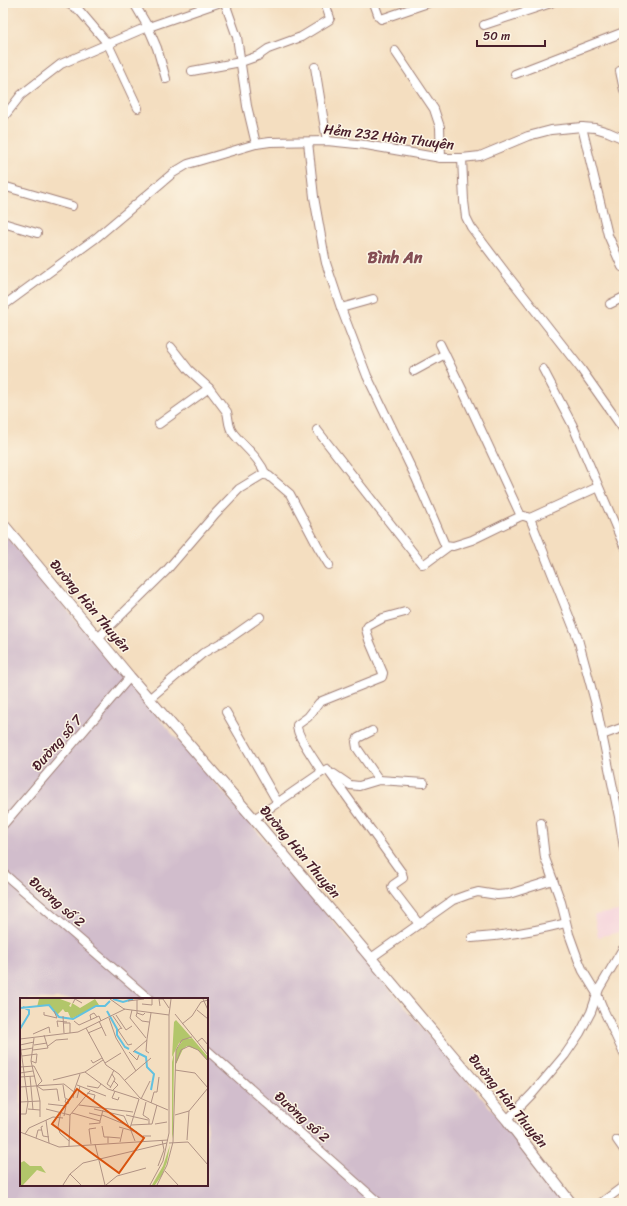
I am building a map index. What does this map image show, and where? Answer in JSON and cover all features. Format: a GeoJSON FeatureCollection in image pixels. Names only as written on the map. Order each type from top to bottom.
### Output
{"type":"FeatureCollection","features":[{"type":"Feature","properties":{"kind":"street"},"geometry":{"type":"LineString","coordinates":[[67,3],[80,10],[108,44],[138,108]]}},
{"type":"Feature","properties":{"kind":"street"},"geometry":{"type":"LineString","coordinates":[[134,3],[148,27],[157,48],[166,79]]}},
{"type":"Feature","properties":{"kind":"street"},"geometry":{"type":"LineString","coordinates":[[3,118],[21,95],[61,64],[148,27],[218,3]]}},
{"type":"Feature","properties":{"kind":"street"},"geometry":{"type":"LineString","coordinates":[[225,3],[237,36],[247,106],[256,144]]}},
{"type":"Feature","properties":{"kind":"street"},"geometry":{"type":"LineString","coordinates":[[192,71],[241,62],[258,56],[268,49],[301,37],[329,20],[330,18],[325,3]]}},
{"type":"Feature","properties":{"kind":"street"},"geometry":{"type":"LineString","coordinates":[[374,3],[379,17],[381,19],[385,19],[428,3]]}},
{"type":"Feature","properties":{"kind":"street"},"geometry":{"type":"LineString","coordinates":[[484,25],[551,3]]}},
{"type":"Feature","properties":{"kind":"street"},"geometry":{"type":"LineString","coordinates":[[515,74],[624,32]]}},
{"type":"Feature","properties":{"kind":"street"},"geometry":{"type":"LineString","coordinates":[[395,51],[434,109],[440,127],[441,158]]}},
{"type":"Feature","properties":{"kind":"street"},"geometry":{"type":"LineString","coordinates":[[315,67],[327,141]]}},
{"type":"Feature","properties":{"kind":"street"},"geometry":{"type":"LineString","coordinates":[[620,71],[624,90]]}},
{"type":"Feature","properties":{"kind":"street"},"geometry":{"type":"LineString","coordinates":[[582,127],[608,235],[622,267]]}},
{"type":"Feature","properties":{"kind":"street","name":"Hẻm 232 Hàn Thuyên"},"geometry":{"type":"LineString","coordinates":[[3,306],[96,238],[173,172],[188,164],[256,144],[270,142],[327,141],[366,145],[441,158],[462,158],[480,156],[534,134],[551,130],[582,127],[595,128],[624,139]]}},
{"type":"Feature","properties":{"kind":"street"},"geometry":{"type":"LineString","coordinates":[[308,142],[314,197],[326,264],[341,308],[367,376],[416,478],[444,542],[449,546]]}},
{"type":"Feature","properties":{"kind":"street"},"geometry":{"type":"LineString","coordinates":[[462,158],[464,201],[466,216],[471,227],[504,272],[581,369],[623,427]]}},
{"type":"Feature","properties":{"kind":"street"},"geometry":{"type":"LineString","coordinates":[[3,186],[72,206]]}},
{"type":"Feature","properties":{"kind":"street"},"geometry":{"type":"LineString","coordinates":[[3,223],[37,233]]}},
{"type":"Feature","properties":{"kind":"street"},"geometry":{"type":"LineString","coordinates":[[610,304],[624,297]]}},
{"type":"Feature","properties":{"kind":"street"},"geometry":{"type":"LineString","coordinates":[[341,308],[373,299]]}},
{"type":"Feature","properties":{"kind":"street"},"geometry":{"type":"LineString","coordinates":[[440,344],[464,391],[521,516]]}},
{"type":"Feature","properties":{"kind":"street"},"geometry":{"type":"LineString","coordinates":[[171,347],[189,370],[208,388],[227,412],[229,427],[232,432],[249,449],[263,468],[266,475],[288,491],[329,565]]}},
{"type":"Feature","properties":{"kind":"street"},"geometry":{"type":"LineString","coordinates":[[414,371],[445,354]]}},
{"type":"Feature","properties":{"kind":"street"},"geometry":{"type":"LineString","coordinates":[[543,369],[572,424],[624,546]]}},
{"type":"Feature","properties":{"kind":"street"},"geometry":{"type":"LineString","coordinates":[[159,424],[208,388]]}},
{"type":"Feature","properties":{"kind":"street"},"geometry":{"type":"LineString","coordinates":[[317,430],[422,564],[426,563],[449,546],[454,546],[472,540],[521,516],[530,518],[598,487]]}},
{"type":"Feature","properties":{"kind":"street"},"geometry":{"type":"LineString","coordinates":[[98,638],[166,571],[216,513],[239,489],[257,477],[266,475]]}},
{"type":"Feature","properties":{"kind":"street"},"geometry":{"type":"LineString","coordinates":[[530,518],[578,639],[596,705],[624,848]]}},
{"type":"Feature","properties":{"kind":"street","name":"Đường Hàn Thuyên"},"geometry":{"type":"LineString","coordinates":[[3,524],[130,677],[254,819],[507,1120],[571,1203]]}},
{"type":"Feature","properties":{"kind":"street"},"geometry":{"type":"LineString","coordinates":[[405,612],[383,618],[368,626],[366,629],[383,673],[382,676],[322,702],[308,716],[297,724],[297,728],[304,743],[402,873],[403,878],[392,887],[419,924]]}},
{"type":"Feature","properties":{"kind":"street"},"geometry":{"type":"LineString","coordinates":[[149,699],[203,653],[233,636],[260,617]]}},
{"type":"Feature","properties":{"kind":"street","name":"Đường số 7"},"geometry":{"type":"LineString","coordinates":[[3,826],[130,677]]}},
{"type":"Feature","properties":{"kind":"street"},"geometry":{"type":"LineString","coordinates":[[226,712],[278,803]]}},
{"type":"Feature","properties":{"kind":"street"},"geometry":{"type":"LineString","coordinates":[[602,735],[624,727]]}},
{"type":"Feature","properties":{"kind":"street"},"geometry":{"type":"LineString","coordinates":[[372,731],[358,738],[356,742],[358,748],[379,780]]}},
{"type":"Feature","properties":{"kind":"street"},"geometry":{"type":"LineString","coordinates":[[326,771],[350,785],[359,786],[379,780],[424,783]]}},
{"type":"Feature","properties":{"kind":"street"},"geometry":{"type":"LineString","coordinates":[[254,819],[326,771]]}},
{"type":"Feature","properties":{"kind":"street"},"geometry":{"type":"LineString","coordinates":[[541,823],[544,858],[561,902],[566,923],[578,959],[583,971],[597,994],[624,1054]]}},
{"type":"Feature","properties":{"kind":"street","name":"Đường số 2"},"geometry":{"type":"LineString","coordinates":[[3,873],[148,998]]}},
{"type":"Feature","properties":{"kind":"street"},"geometry":{"type":"LineString","coordinates":[[371,958],[453,900],[478,892],[497,895],[509,894],[553,880]]}},
{"type":"Feature","properties":{"kind":"street"},"geometry":{"type":"LineString","coordinates":[[472,938],[531,931],[566,923]]}},
{"type":"Feature","properties":{"kind":"street"},"geometry":{"type":"LineString","coordinates":[[507,1120],[533,1094],[565,1055],[580,1033],[591,1012],[599,989],[623,949]]}},
{"type":"Feature","properties":{"kind":"street","name":"Đường số 2"},"geometry":{"type":"LineString","coordinates":[[208,1051],[379,1203]]}},
{"type":"Feature","properties":{"kind":"street"},"geometry":{"type":"LineString","coordinates":[[617,1140],[624,1150]]}},
{"type":"Feature","properties":{"kind":"street"},"geometry":{"type":"LineString","coordinates":[[600,1203],[624,1186]]}},
{"type":"Feature","properties":{"kind":"shaded area"},"geometry":{"type":"Polygon","coordinates":[[[3,532],[129,684],[250,823],[503,1123],[564,1203],[3,1203],[3,532]]]}},
{"type":"Feature","properties":{"kind":"shaded area"},"geometry":{"type":"Polygon","coordinates":[[[624,910],[624,931],[598,937],[594,915],[624,910]]]}},
{"type":"Feature","properties":{"kind":"district","name":"Bình An"},"geometry":{"type":"Point","coordinates":[395,257]}}]}
